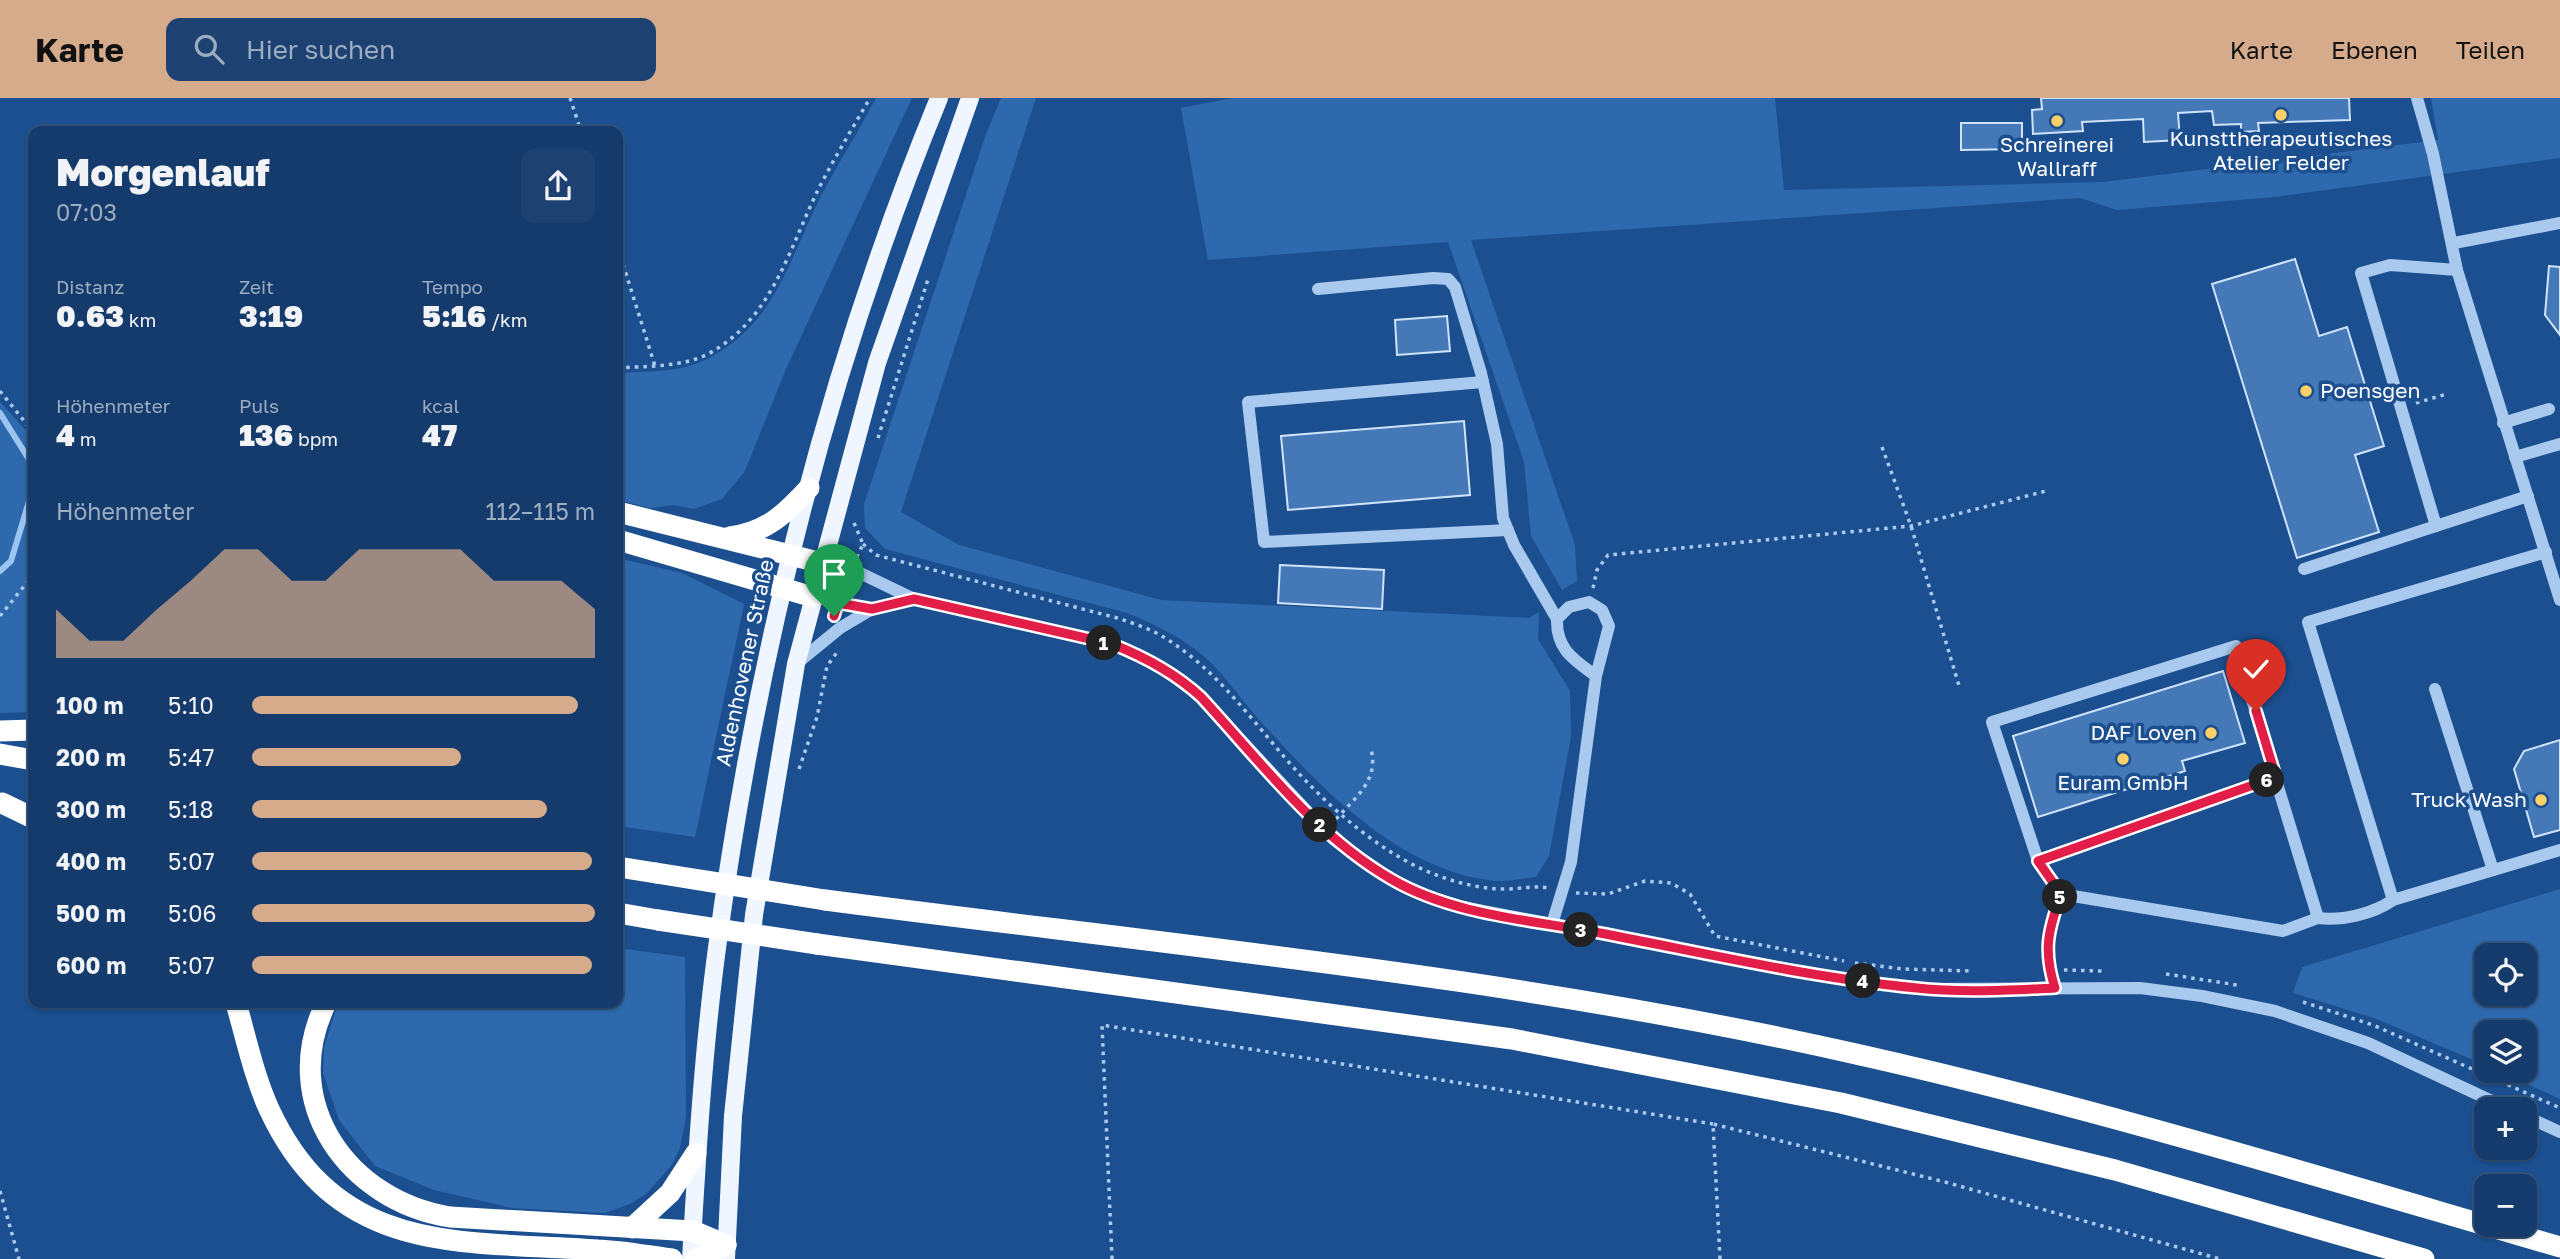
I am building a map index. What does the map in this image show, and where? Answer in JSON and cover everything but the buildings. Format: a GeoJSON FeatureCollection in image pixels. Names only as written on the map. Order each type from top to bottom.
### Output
{"type":"FeatureCollection","features":[{"type":"Feature","properties":{"kind":"highway"},"geometry":{"type":"LineString","coordinates":[[724,538],[767,527],[778,520],[809,488]]}},
{"type":"Feature","properties":{"kind":"highway"},"geometry":{"type":"LineString","coordinates":[[623,513],[822,563]]}},
{"type":"Feature","properties":{"kind":"highway"},"geometry":{"type":"LineString","coordinates":[[623,541],[813,597]]}},
{"type":"Feature","properties":{"kind":"highway"},"geometry":{"type":"LineString","coordinates":[[0,731],[28,730]]}},
{"type":"Feature","properties":{"kind":"highway"},"geometry":{"type":"LineString","coordinates":[[0,754],[28,759]]}},
{"type":"Feature","properties":{"kind":"highway"},"geometry":{"type":"LineString","coordinates":[[1,802],[28,808]]}},
{"type":"Feature","properties":{"kind":"highway"},"geometry":{"type":"LineString","coordinates":[[1,802],[28,816]]}},
{"type":"Feature","properties":{"kind":"highway"},"geometry":{"type":"LineString","coordinates":[[623,868],[825,900],[1525,990],[1854,1053],[2138,1124],[2560,1247]]}},
{"type":"Feature","properties":{"kind":"highway"},"geometry":{"type":"LineString","coordinates":[[623,914],[817,944],[1512,1039],[1800,1095],[2115,1170],[2424,1259]]}},
{"type":"Feature","properties":{"kind":"highway"},"geometry":{"type":"LineString","coordinates":[[237,1008],[262,1093],[290,1145],[331,1191],[371,1218],[410,1234],[461,1243],[600,1250],[672,1259]]}},
{"type":"Feature","properties":{"kind":"highway"},"geometry":{"type":"LineString","coordinates":[[324,1008],[313,1045],[314,1097],[332,1143],[351,1168],[371,1186],[408,1207],[450,1217],[693,1231],[726,1252]]}},
{"type":"Feature","properties":{"kind":"highway"},"geometry":{"type":"LineString","coordinates":[[632,1227],[670,1193],[696,1153]]}},
{"type":"Feature","properties":{"kind":"highway"},"geometry":{"type":"LineString","coordinates":[[696,1259],[726,1252]]}},
{"type":"Feature","properties":{"kind":"main road","name":"Aldenhovener Straße"},"geometry":{"type":"LineString","coordinates":[[691,1259],[696,1153],[717,949],[748,748],[780,589],[844,355],[894,211],[939,98]]}},
{"type":"Feature","properties":{"kind":"main road"},"geometry":{"type":"LineString","coordinates":[[726,1252],[733,1116],[754,915],[796,664],[881,352],[970,98]]}},
{"type":"Feature","properties":{"kind":"street"},"geometry":{"type":"LineString","coordinates":[[2417,98],[2454,243],[2457,270],[2560,600]]}},
{"type":"Feature","properties":{"kind":"street"},"geometry":{"type":"LineString","coordinates":[[2454,243],[2560,223]]}},
{"type":"Feature","properties":{"kind":"street"},"geometry":{"type":"LineString","coordinates":[[2436,526],[2361,273],[2390,265],[2457,270]]}},
{"type":"Feature","properties":{"kind":"street"},"geometry":{"type":"LineString","coordinates":[[1318,289],[1448,279],[1455,288],[1483,382],[1497,444],[1503,518],[1557,619],[1556,637],[1571,658],[1596,676]]}},
{"type":"Feature","properties":{"kind":"street"},"geometry":{"type":"LineString","coordinates":[[1483,382],[1248,402],[1264,542],[1508,530]]}},
{"type":"Feature","properties":{"kind":"street"},"geometry":{"type":"LineString","coordinates":[[2503,423],[2549,409]]}},
{"type":"Feature","properties":{"kind":"street"},"geometry":{"type":"LineString","coordinates":[[2515,457],[2560,444]]}},
{"type":"Feature","properties":{"kind":"street"},"geometry":{"type":"LineString","coordinates":[[2304,569],[2528,496]]}},
{"type":"Feature","properties":{"kind":"street"},"geometry":{"type":"LineString","coordinates":[[2393,900],[2308,622],[2546,552]]}},
{"type":"Feature","properties":{"kind":"street"},"geometry":{"type":"LineString","coordinates":[[822,563],[851,570],[914,599],[1112,644],[1159,666],[1201,697],[1324,831],[1360,860],[1394,881],[1462,907],[1835,978],[1919,989],[2140,988],[2202,996],[2274,1011],[2368,1043],[2483,1097]]}},
{"type":"Feature","properties":{"kind":"street"},"geometry":{"type":"LineString","coordinates":[[813,597],[872,609]]}},
{"type":"Feature","properties":{"kind":"street"},"geometry":{"type":"LineString","coordinates":[[796,664],[840,628],[872,609],[914,599]]}},
{"type":"Feature","properties":{"kind":"street"},"geometry":{"type":"LineString","coordinates":[[1552,924],[1571,862],[1596,676],[1609,626],[1602,610],[1589,602],[1569,607],[1557,619]]}},
{"type":"Feature","properties":{"kind":"street"},"geometry":{"type":"LineString","coordinates":[[2318,918],[2236,646],[1992,722],[2038,861],[2061,894],[2283,931],[2318,918],[2334,920],[2383,907],[2393,900],[2560,850]]}},
{"type":"Feature","properties":{"kind":"street"},"geometry":{"type":"LineString","coordinates":[[2435,689],[2493,870]]}},
{"type":"Feature","properties":{"kind":"street"},"geometry":{"type":"LineString","coordinates":[[2038,861],[2276,777]]}},
{"type":"Feature","properties":{"kind":"street"},"geometry":{"type":"LineString","coordinates":[[2055,988],[2049,970],[2046,935],[2061,894]]}},
{"type":"Feature","properties":{"kind":"street"},"geometry":{"type":"LineString","coordinates":[[2537,1121],[2560,1132]]}},
{"type":"Feature","properties":{"kind":"path"},"geometry":{"type":"LineString","coordinates":[[570,98],[579,126]]}},
{"type":"Feature","properties":{"kind":"path"},"geometry":{"type":"LineString","coordinates":[[623,368],[655,366],[706,355],[761,310],[775,287],[820,186],[870,98]]}},
{"type":"Feature","properties":{"kind":"path"},"geometry":{"type":"LineString","coordinates":[[874,450],[933,263]]}},
{"type":"Feature","properties":{"kind":"path"},"geometry":{"type":"LineString","coordinates":[[623,264],[655,366]]}},
{"type":"Feature","properties":{"kind":"path"},"geometry":{"type":"LineString","coordinates":[[0,391],[28,424]]}},
{"type":"Feature","properties":{"kind":"path"},"geometry":{"type":"LineString","coordinates":[[2401,407],[2447,394]]}},
{"type":"Feature","properties":{"kind":"path"},"geometry":{"type":"LineString","coordinates":[[1882,447],[1910,526],[1960,689]]}},
{"type":"Feature","properties":{"kind":"path"},"geometry":{"type":"LineString","coordinates":[[1589,602],[1597,570],[1608,555],[1910,526],[2046,491]]}},
{"type":"Feature","properties":{"kind":"path"},"geometry":{"type":"LineString","coordinates":[[851,570],[863,544],[854,527],[855,515]]}},
{"type":"Feature","properties":{"kind":"path"},"geometry":{"type":"LineString","coordinates":[[0,617],[28,581]]}},
{"type":"Feature","properties":{"kind":"path"},"geometry":{"type":"LineString","coordinates":[[797,774],[817,717],[827,666],[847,638],[840,628]]}},
{"type":"Feature","properties":{"kind":"path"},"geometry":{"type":"LineString","coordinates":[[1324,831],[1370,780],[1375,764],[1371,749]]}},
{"type":"Feature","properties":{"kind":"path"},"geometry":{"type":"LineString","coordinates":[[1330,802],[1400,856],[1437,876],[1472,886],[1508,889],[1533,885],[1596,896],[1657,880],[1671,883],[1690,894],[1715,936],[1841,961],[1903,969],[1984,972]]}},
{"type":"Feature","properties":{"kind":"path"},"geometry":{"type":"LineString","coordinates":[[2049,970],[2104,971]]}},
{"type":"Feature","properties":{"kind":"path"},"geometry":{"type":"LineString","coordinates":[[2157,973],[2206,978],[2245,987]]}},
{"type":"Feature","properties":{"kind":"path"},"geometry":{"type":"LineString","coordinates":[[2297,1000],[2374,1025],[2560,1108]]}},
{"type":"Feature","properties":{"kind":"path"},"geometry":{"type":"LineString","coordinates":[[1112,1259],[1102,1026],[1713,1124],[1945,1182],[2220,1259]]}},
{"type":"Feature","properties":{"kind":"path"},"geometry":{"type":"LineString","coordinates":[[1713,1124],[1720,1259]]}},
{"type":"Feature","properties":{"kind":"path"},"geometry":{"type":"LineString","coordinates":[[0,1191],[19,1259]]}},
{"type":"Feature","properties":{"kind":"shaded area"},"geometry":{"type":"Polygon","coordinates":[[[876,98],[912,98],[786,369],[745,471],[722,499],[694,509],[674,505],[650,508],[623,501],[623,373],[686,367],[707,359],[730,345],[765,309],[778,288],[821,196],[876,98]]]}},
{"type":"Feature","properties":{"kind":"shaded area"},"geometry":{"type":"Polygon","coordinates":[[[1001,98],[1036,98],[901,512],[959,545],[1161,600],[1529,618],[1539,612],[1538,639],[1570,691],[1571,737],[1549,856],[1536,877],[1494,881],[1459,874],[1394,844],[1336,799],[1310,774],[1209,661],[1181,639],[1160,628],[1127,613],[885,549],[865,528],[864,504],[986,134],[1001,98]]]}},
{"type":"Feature","properties":{"kind":"shaded area"},"geometry":{"type":"Polygon","coordinates":[[[1232,98],[1775,98],[1784,190],[2103,182],[2438,140],[2431,98],[2560,98],[2560,158],[2275,197],[2117,210],[2080,198],[1471,240],[1575,545],[1577,581],[1562,590],[1531,536],[1524,462],[1448,242],[1208,260],[1181,108],[1232,98]]]}},
{"type":"Feature","properties":{"kind":"shaded area"},"geometry":{"type":"Polygon","coordinates":[[[0,402],[28,433],[28,712],[0,713],[0,402]]]}},
{"type":"Feature","properties":{"kind":"shaded area"},"geometry":{"type":"Polygon","coordinates":[[[623,559],[682,573],[744,604],[695,837],[623,827],[623,559]]]}},
{"type":"Feature","properties":{"kind":"shaded area"},"geometry":{"type":"Polygon","coordinates":[[[2560,889],[2560,1099],[2525,1083],[2537,1083],[2537,1020],[2474,1020],[2474,1060],[2377,1019],[2293,993],[2302,967],[2560,889]]]}},
{"type":"Feature","properties":{"kind":"shaded area"},"geometry":{"type":"Polygon","coordinates":[[[623,949],[685,957],[686,1117],[680,1148],[671,1166],[646,1194],[630,1204],[605,1213],[512,1208],[434,1190],[375,1166],[339,1120],[323,1073],[324,1048],[336,1008],[623,1008],[623,949]]]}},
{"type":"Feature","properties":{"kind":"waterway"},"geometry":{"type":"LineString","coordinates":[[0,413],[28,458]]}},
{"type":"Feature","properties":{"kind":"waterway"},"geometry":{"type":"LineString","coordinates":[[0,571],[11,561],[28,505]]}},
{"type":"Feature","properties":{"kind":"place","name":"Kunsttherapeutisches Atelier Felder"},"geometry":{"type":"Point","coordinates":[2281,115]}},
{"type":"Feature","properties":{"kind":"place","name":"Schreinerei Wallraff"},"geometry":{"type":"Point","coordinates":[2057,121]}},
{"type":"Feature","properties":{"kind":"place","name":"Poensgen"},"geometry":{"type":"Point","coordinates":[2306,391]}},
{"type":"Feature","properties":{"kind":"place","name":"DAF Loven"},"geometry":{"type":"Point","coordinates":[2211,733]}},
{"type":"Feature","properties":{"kind":"place","name":"Euram GmbH"},"geometry":{"type":"Point","coordinates":[2123,759]}},
{"type":"Feature","properties":{"kind":"place","name":"Truck Wash"},"geometry":{"type":"Point","coordinates":[2541,800]}},
{"type":"Feature","properties":{"kind":"route"},"geometry":{"type":"LineString","coordinates":[[834,616],[838,603],[872,609],[914,599],[1112,644],[1133,653],[1184,681],[1333,839],[1394,881],[1428,896],[1462,907],[1835,978],[1919,989],[2055,988],[2049,970],[2046,935],[2061,894],[2038,861],[2276,777],[2256,711]]}}]}
